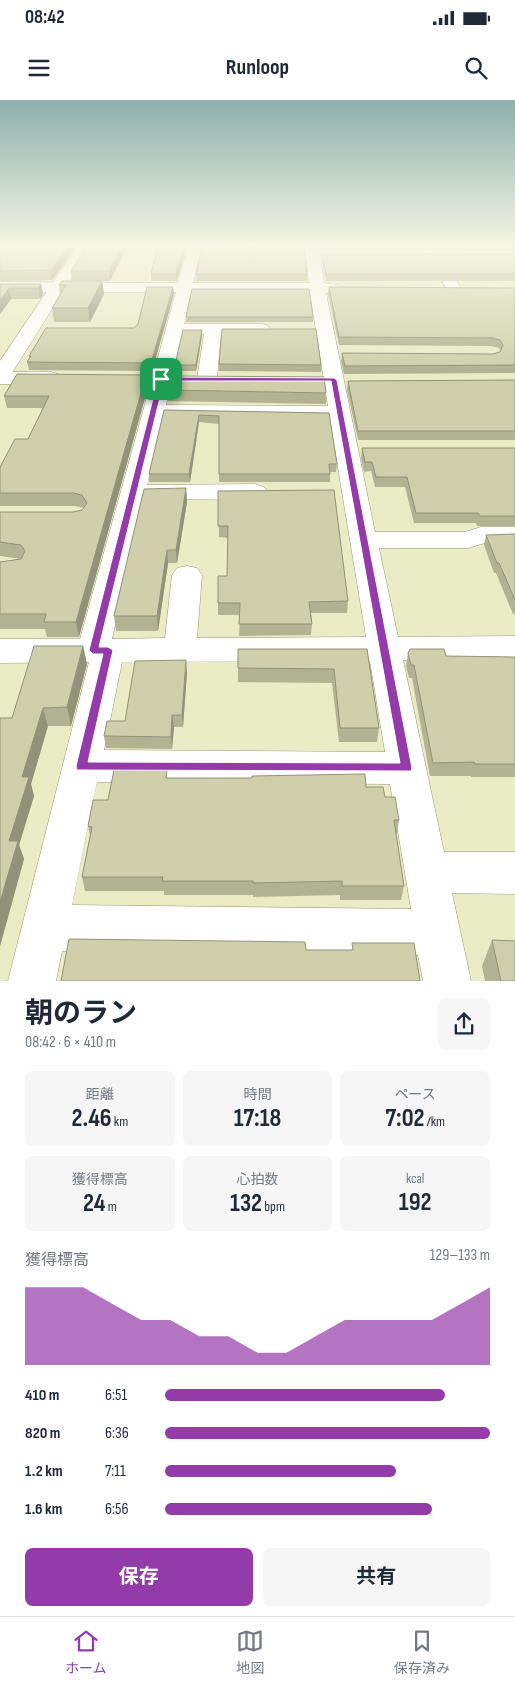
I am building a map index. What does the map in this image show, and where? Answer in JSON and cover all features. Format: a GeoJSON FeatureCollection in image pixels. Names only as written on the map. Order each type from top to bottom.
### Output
{"type":"FeatureCollection","features":[{"type":"Feature","properties":{"kind":"street"},"geometry":{"type":"LineString","coordinates":[[0,377],[57,288]]}},
{"type":"Feature","properties":{"kind":"street"},"geometry":{"type":"LineString","coordinates":[[184,379],[174,329],[185,288]]}},
{"type":"Feature","properties":{"kind":"street"},"geometry":{"type":"LineString","coordinates":[[317,288],[315,329],[339,354],[334,381],[340,413],[356,449],[345,491],[363,540],[447,981]]}},
{"type":"Feature","properties":{"kind":"street"},"geometry":{"type":"LineString","coordinates":[[31,329],[50,329]]}},
{"type":"Feature","properties":{"kind":"street"},"geometry":{"type":"LineString","coordinates":[[174,329],[278,329]]}},
{"type":"Feature","properties":{"kind":"street"},"geometry":{"type":"LineString","coordinates":[[32,981],[82,766],[101,650],[133,492],[154,409],[184,379],[213,329]]}},
{"type":"Feature","properties":{"kind":"street"},"geometry":{"type":"LineString","coordinates":[[0,377],[66,378]]}},
{"type":"Feature","properties":{"kind":"street"},"geometry":{"type":"LineString","coordinates":[[154,409],[340,413]]}},
{"type":"Feature","properties":{"kind":"street"},"geometry":{"type":"LineString","coordinates":[[133,492],[277,492]]}},
{"type":"Feature","properties":{"kind":"street"},"geometry":{"type":"LineString","coordinates":[[363,540],[468,540],[482,535],[515,535]]}},
{"type":"Feature","properties":{"kind":"street"},"geometry":{"type":"LineString","coordinates":[[180,650],[188,575]]}},
{"type":"Feature","properties":{"kind":"street"},"geometry":{"type":"LineString","coordinates":[[0,651],[515,648]]}},
{"type":"Feature","properties":{"kind":"street"},"geometry":{"type":"LineString","coordinates":[[82,766],[407,768]]}},
{"type":"Feature","properties":{"kind":"street"},"geometry":{"type":"LineString","coordinates":[[427,872],[515,873]]}},
{"type":"Feature","properties":{"kind":"street"},"geometry":{"type":"LineString","coordinates":[[44,928],[437,932]]}},
{"type":"Feature","properties":{"kind":"building"},"geometry":{"type":"Polygon","coordinates":[[[0,288],[9,288],[0,301],[0,288]]]}},
{"type":"Feature","properties":{"kind":"building"},"geometry":{"type":"Polygon","coordinates":[[[64,288],[98,288],[88,308],[52,308],[64,288]]]}},
{"type":"Feature","properties":{"kind":"building"},"geometry":{"type":"Polygon","coordinates":[[[147,288],[173,288],[151,363],[27,362],[46,328],[134,328],[138,324],[147,288]]]}},
{"type":"Feature","properties":{"kind":"building"},"geometry":{"type":"Polygon","coordinates":[[[329,288],[515,288],[515,365],[345,366],[342,353],[493,354],[500,352],[503,345],[500,340],[493,338],[339,337],[329,288]]]}},
{"type":"Feature","properties":{"kind":"building"},"geometry":{"type":"Polygon","coordinates":[[[192,289],[309,289],[313,317],[186,317],[192,289]]]}},
{"type":"Feature","properties":{"kind":"building"},"geometry":{"type":"Polygon","coordinates":[[[222,329],[316,329],[321,365],[219,364],[222,329]]]}},
{"type":"Feature","properties":{"kind":"building"},"geometry":{"type":"Polygon","coordinates":[[[183,330],[202,330],[196,365],[175,365],[183,330]]]}},
{"type":"Feature","properties":{"kind":"building"},"geometry":{"type":"Polygon","coordinates":[[[17,374],[146,375],[76,622],[44,622],[46,614],[0,614],[0,562],[21,559],[25,551],[21,545],[0,542],[0,512],[73,512],[82,510],[87,503],[82,495],[73,493],[0,493],[0,467],[15,439],[28,439],[49,396],[4,396],[17,374]]]}},
{"type":"Feature","properties":{"kind":"building"},"geometry":{"type":"Polygon","coordinates":[[[171,376],[324,377],[326,393],[167,390],[171,376]]]}},
{"type":"Feature","properties":{"kind":"building"},"geometry":{"type":"Polygon","coordinates":[[[515,380],[515,431],[358,431],[348,381],[515,380]]]}},
{"type":"Feature","properties":{"kind":"building"},"geometry":{"type":"Polygon","coordinates":[[[164,410],[329,413],[337,464],[329,464],[330,474],[219,474],[219,416],[199,415],[189,474],[149,474],[164,410]]]}},
{"type":"Feature","properties":{"kind":"building"},"geometry":{"type":"Polygon","coordinates":[[[362,448],[515,448],[515,516],[480,516],[478,513],[416,513],[407,477],[376,477],[372,462],[365,462],[362,448]]]}},
{"type":"Feature","properties":{"kind":"building"},"geometry":{"type":"Polygon","coordinates":[[[186,488],[176,550],[167,550],[157,616],[114,616],[144,489],[186,488]]]}},
{"type":"Feature","properties":{"kind":"building"},"geometry":{"type":"Polygon","coordinates":[[[334,490],[348,601],[309,602],[312,624],[239,624],[240,603],[218,603],[218,576],[227,576],[228,526],[218,526],[218,491],[334,490]]]}},
{"type":"Feature","properties":{"kind":"building"},"geometry":{"type":"Polygon","coordinates":[[[515,534],[515,600],[486,535],[515,534]]]}},
{"type":"Feature","properties":{"kind":"building"},"geometry":{"type":"Polygon","coordinates":[[[34,646],[83,646],[67,707],[43,708],[22,777],[29,777],[9,841],[18,841],[0,902],[0,718],[12,718],[34,646]]]}},
{"type":"Feature","properties":{"kind":"building"},"geometry":{"type":"Polygon","coordinates":[[[238,649],[367,649],[379,728],[340,728],[334,669],[238,668],[238,649]]]}},
{"type":"Feature","properties":{"kind":"building"},"geometry":{"type":"Polygon","coordinates":[[[410,649],[444,649],[446,656],[515,657],[515,764],[433,763],[414,665],[411,665],[408,653],[410,649]]]}},
{"type":"Feature","properties":{"kind":"building"},"geometry":{"type":"Polygon","coordinates":[[[186,660],[182,715],[172,715],[171,737],[104,736],[107,721],[125,721],[135,661],[186,660]]]}},
{"type":"Feature","properties":{"kind":"building"},"geometry":{"type":"Polygon","coordinates":[[[114,770],[167,770],[166,778],[252,778],[252,776],[365,774],[366,787],[383,787],[385,797],[395,797],[399,820],[394,820],[404,886],[342,886],[342,881],[253,883],[253,881],[162,881],[163,877],[82,877],[92,827],[88,826],[93,800],[108,800],[114,770]]]}},
{"type":"Feature","properties":{"kind":"building"},"geometry":{"type":"Polygon","coordinates":[[[69,939],[305,942],[306,950],[353,950],[352,943],[414,943],[420,981],[61,981],[69,939]]]}},
{"type":"Feature","properties":{"kind":"building"},"geometry":{"type":"Polygon","coordinates":[[[492,940],[515,941],[515,981],[501,981],[492,940]]]}},
{"type":"Feature","properties":{"kind":"route"},"geometry":{"type":"LineString","coordinates":[[161,379],[334,380],[407,768],[82,766],[108,650],[93,650],[161,379]]}}]}
